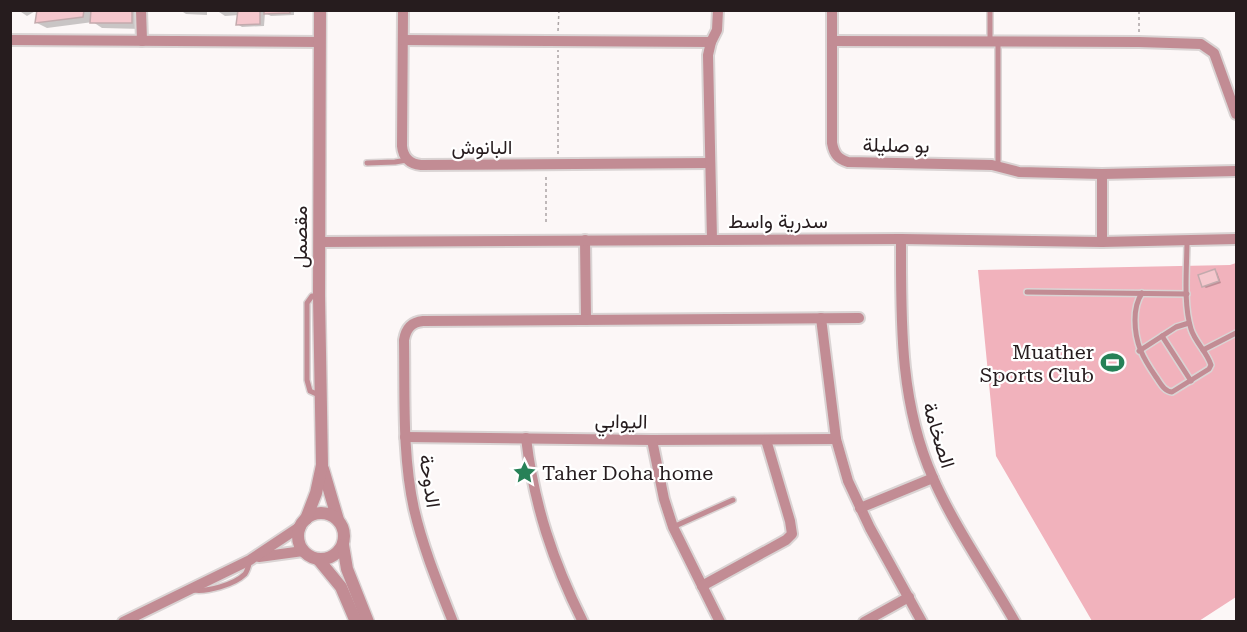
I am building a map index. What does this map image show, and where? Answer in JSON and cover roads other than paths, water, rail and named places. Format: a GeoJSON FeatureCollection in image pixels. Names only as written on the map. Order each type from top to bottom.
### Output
{"type":"FeatureCollection","features":[{"type":"Feature","properties":{"kind":"street"},"geometry":{"type":"LineString","coordinates":[[141,10],[142,41]]}},
{"type":"Feature","properties":{"kind":"street","name":"مقصمل"},"geometry":{"type":"LineString","coordinates":[[303,522],[316,493],[322,465],[320,10]]}},
{"type":"Feature","properties":{"kind":"street"},"geometry":{"type":"LineString","coordinates":[[403,10],[402,146],[407,160]]}},
{"type":"Feature","properties":{"kind":"street"},"geometry":{"type":"LineString","coordinates":[[712,240],[708,55],[717,30],[718,10]]}},
{"type":"Feature","properties":{"kind":"street","name":"بو صليلة"},"geometry":{"type":"LineString","coordinates":[[832,10],[832,142],[836,156],[842,160],[998,166],[1019,172],[1102,174],[1236,171]]}},
{"type":"Feature","properties":{"kind":"street"},"geometry":{"type":"LineString","coordinates":[[10,40],[320,42]]}},
{"type":"Feature","properties":{"kind":"street"},"geometry":{"type":"LineString","coordinates":[[403,40],[711,42]]}},
{"type":"Feature","properties":{"kind":"street"},"geometry":{"type":"LineString","coordinates":[[832,41],[1192,42],[1208,47],[1214,53],[1236,114]]}},
{"type":"Feature","properties":{"kind":"street","name":"البانوش"},"geometry":{"type":"LineString","coordinates":[[407,160],[421,165],[709,163]]}},
{"type":"Feature","properties":{"kind":"street"},"geometry":{"type":"LineString","coordinates":[[1102,174],[1102,242]]}},
{"type":"Feature","properties":{"kind":"street","name":"سدرية واسط"},"geometry":{"type":"LineString","coordinates":[[320,242],[901,239],[1102,242],[1236,239]]}},
{"type":"Feature","properties":{"kind":"street","name":"الصخامة"},"geometry":{"type":"LineString","coordinates":[[901,239],[904,373],[914,422],[933,478],[1015,621]]}},
{"type":"Feature","properties":{"kind":"street"},"geometry":{"type":"LineString","coordinates":[[585,240],[586,320],[859,318]]}},
{"type":"Feature","properties":{"kind":"street"},"geometry":{"type":"LineString","coordinates":[[821,318],[836,439],[848,481],[860,508],[922,621]]}},
{"type":"Feature","properties":{"kind":"street","name":"الدوحة"},"geometry":{"type":"LineString","coordinates":[[453,621],[428,560],[414,507],[405,437],[404,340],[407,328],[423,321],[586,320]]}},
{"type":"Feature","properties":{"kind":"street","name":"اليوابي"},"geometry":{"type":"LineString","coordinates":[[405,437],[652,440],[836,439]]}},
{"type":"Feature","properties":{"kind":"street"},"geometry":{"type":"LineString","coordinates":[[526,438],[531,478],[540,517],[562,580],[583,621]]}},
{"type":"Feature","properties":{"kind":"street"},"geometry":{"type":"LineString","coordinates":[[652,440],[664,499],[673,526],[720,621]]}},
{"type":"Feature","properties":{"kind":"street"},"geometry":{"type":"LineString","coordinates":[[702,586],[786,540],[792,534],[766,440]]}},
{"type":"Feature","properties":{"kind":"street","name":"مقصمل"},"geometry":{"type":"LineString","coordinates":[[322,465],[338,520]]}},
{"type":"Feature","properties":{"kind":"street"},"geometry":{"type":"LineString","coordinates":[[860,508],[933,478]]}},
{"type":"Feature","properties":{"kind":"street"},"geometry":{"type":"LineString","coordinates":[[123,621],[135,619],[250,560],[314,514],[322,513],[338,520],[343,528],[345,536],[343,545],[348,569],[368,621]]}},
{"type":"Feature","properties":{"kind":"street"},"geometry":{"type":"LineString","coordinates":[[303,522],[298,534],[303,551],[318,560],[341,587],[356,621]]}},
{"type":"Feature","properties":{"kind":"street"},"geometry":{"type":"LineString","coordinates":[[318,560],[333,556],[343,545]]}},
{"type":"Feature","properties":{"kind":"street"},"geometry":{"type":"LineString","coordinates":[[250,560],[268,555],[303,551]]}},
{"type":"Feature","properties":{"kind":"street"},"geometry":{"type":"LineString","coordinates":[[864,621],[909,597]]}},
{"type":"Feature","properties":{"kind":"lane"},"geometry":{"type":"LineString","coordinates":[[990,10],[994,41],[998,166]]}},
{"type":"Feature","properties":{"kind":"lane"},"geometry":{"type":"LineString","coordinates":[[367,163],[407,160]]}},
{"type":"Feature","properties":{"kind":"lane"},"geometry":{"type":"LineString","coordinates":[[1142,293],[1135,307],[1135,333],[1139,351],[1167,392],[1174,392],[1210,367],[1211,363],[1192,333],[1189,323],[1187,240]]}},
{"type":"Feature","properties":{"kind":"lane"},"geometry":{"type":"LineString","coordinates":[[1027,292],[1187,294]]}},
{"type":"Feature","properties":{"kind":"lane"},"geometry":{"type":"LineString","coordinates":[[1139,351],[1176,327],[1189,323]]}},
{"type":"Feature","properties":{"kind":"lane"},"geometry":{"type":"LineString","coordinates":[[1203,350],[1236,333]]}},
{"type":"Feature","properties":{"kind":"lane"},"geometry":{"type":"LineString","coordinates":[[1162,336],[1191,381]]}},
{"type":"Feature","properties":{"kind":"lane"},"geometry":{"type":"LineString","coordinates":[[673,526],[733,500]]}},
{"type":"Feature","properties":{"kind":"place","name":"Muather Sports Club"},"geometry":{"type":"Point","coordinates":[1112,363]}},
{"type":"Feature","properties":{"kind":"place","name":"Taher Doha home"},"geometry":{"type":"Point","coordinates":[524,473]}}]}
